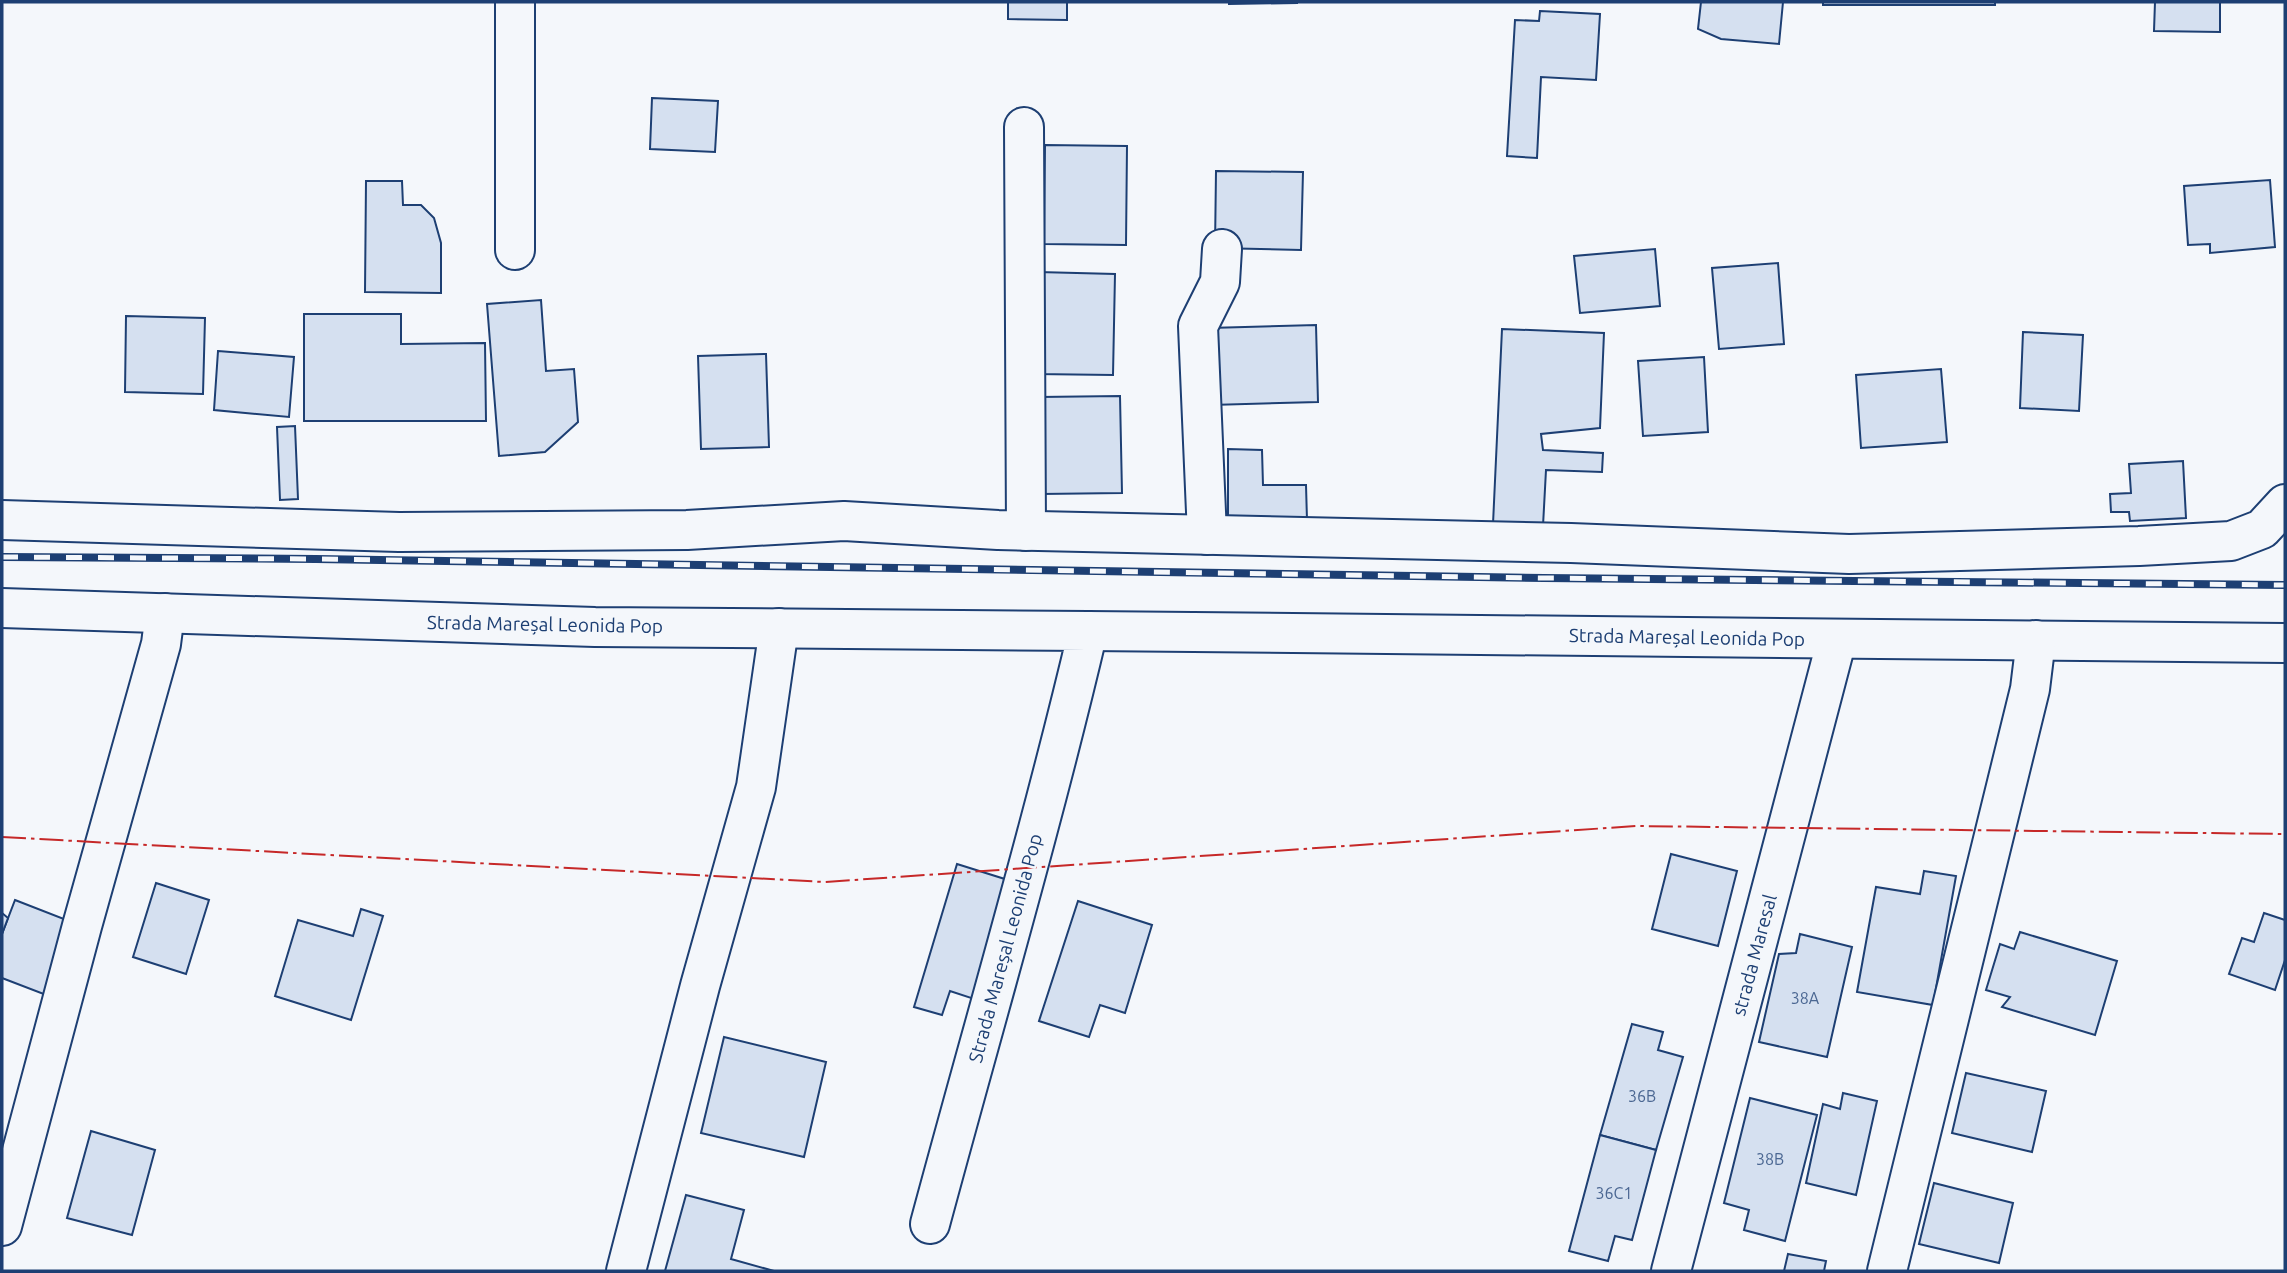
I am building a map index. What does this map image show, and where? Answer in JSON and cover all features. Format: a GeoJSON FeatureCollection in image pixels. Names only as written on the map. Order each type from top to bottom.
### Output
{"type":"FeatureCollection","features":[{"type":"Feature","properties":{"kind":"street"},"geometry":{"type":"LineString","coordinates":[[514,250],[515,2]]}},
{"type":"Feature","properties":{"kind":"street"},"geometry":{"type":"LineString","coordinates":[[1024,127],[1027,531]]}},
{"type":"Feature","properties":{"kind":"street"},"geometry":{"type":"LineString","coordinates":[[1207,535],[1199,326],[1220,282],[1222,249]]}},
{"type":"Feature","properties":{"kind":"street"},"geometry":{"type":"LineString","coordinates":[[2,520],[400,532],[687,530],[844,521],[1027,531],[1571,542],[1849,554],[2231,541],[2262,529],[2285,504]]}},
{"type":"Feature","properties":{"kind":"street","name":"Strada Mareșal Leonida Pop"},"geometry":{"type":"LineString","coordinates":[[2,608],[595,627],[2285,643]]}},
{"type":"Feature","properties":{"kind":"street"},"geometry":{"type":"LineString","coordinates":[[2,1226],[161,644],[165,613]]}},
{"type":"Feature","properties":{"kind":"street"},"geometry":{"type":"LineString","coordinates":[[626,1271],[700,986],[756,787],[779,628]]}},
{"type":"Feature","properties":{"kind":"street","name":"Strada Mareșal Leonida Pop"},"geometry":{"type":"LineString","coordinates":[[930,1224],[996,978],[1024,885],[1088,631]]}},
{"type":"Feature","properties":{"kind":"street","name":"strada Maresal"},"geometry":{"type":"LineString","coordinates":[[1671,1271],[1838,639]]}},
{"type":"Feature","properties":{"kind":"street"},"geometry":{"type":"LineString","coordinates":[[1887,1271],[2030,690],[2036,640]]}},
{"type":"Feature","properties":{"kind":"building"},"geometry":{"type":"Polygon","coordinates":[[[1008,2],[1067,2],[1067,20],[1008,19],[1008,2]]]}},
{"type":"Feature","properties":{"kind":"building"},"geometry":{"type":"Polygon","coordinates":[[[1297,2],[1297,3],[1229,4],[1297,2]]]}},
{"type":"Feature","properties":{"kind":"building"},"geometry":{"type":"Polygon","coordinates":[[[1701,2],[1783,2],[1779,44],[1721,39],[1698,29],[1701,2]]]}},
{"type":"Feature","properties":{"kind":"building"},"geometry":{"type":"Polygon","coordinates":[[[1823,2],[1995,2],[1995,5],[1823,5],[1823,2]]]}},
{"type":"Feature","properties":{"kind":"building"},"geometry":{"type":"Polygon","coordinates":[[[2155,2],[2220,2],[2220,32],[2154,31],[2155,2]]]}},
{"type":"Feature","properties":{"kind":"building"},"geometry":{"type":"Polygon","coordinates":[[[1540,11],[1600,14],[1596,80],[1541,77],[1537,158],[1507,156],[1515,20],[1539,21],[1540,11]]]}},
{"type":"Feature","properties":{"kind":"building"},"geometry":{"type":"Polygon","coordinates":[[[652,98],[718,101],[715,152],[650,149],[652,98]]]}},
{"type":"Feature","properties":{"kind":"building"},"geometry":{"type":"Polygon","coordinates":[[[1045,145],[1127,146],[1126,245],[1044,244],[1045,145]]]}},
{"type":"Feature","properties":{"kind":"building"},"geometry":{"type":"Polygon","coordinates":[[[1216,171],[1303,172],[1301,250],[1215,248],[1216,171]]]}},
{"type":"Feature","properties":{"kind":"building"},"geometry":{"type":"Polygon","coordinates":[[[2270,180],[2275,247],[2210,253],[2210,244],[2188,245],[2184,186],[2270,180]]]}},
{"type":"Feature","properties":{"kind":"building"},"geometry":{"type":"Polygon","coordinates":[[[366,181],[402,181],[403,205],[421,205],[434,218],[441,243],[441,293],[365,292],[366,181]]]}},
{"type":"Feature","properties":{"kind":"building"},"geometry":{"type":"Polygon","coordinates":[[[1655,249],[1660,306],[1580,313],[1574,256],[1655,249]]]}},
{"type":"Feature","properties":{"kind":"building"},"geometry":{"type":"Polygon","coordinates":[[[1778,263],[1784,344],[1719,349],[1712,268],[1778,263]]]}},
{"type":"Feature","properties":{"kind":"building"},"geometry":{"type":"Polygon","coordinates":[[[1038,272],[1115,274],[1113,375],[1035,374],[1038,272]]]}},
{"type":"Feature","properties":{"kind":"building"},"geometry":{"type":"Polygon","coordinates":[[[541,300],[546,371],[574,369],[578,422],[545,452],[499,456],[487,304],[541,300]]]}},
{"type":"Feature","properties":{"kind":"building"},"geometry":{"type":"Polygon","coordinates":[[[304,314],[401,314],[401,344],[485,343],[486,421],[304,421],[304,314]]]}},
{"type":"Feature","properties":{"kind":"building"},"geometry":{"type":"Polygon","coordinates":[[[126,316],[205,318],[203,394],[125,392],[126,316]]]}},
{"type":"Feature","properties":{"kind":"building"},"geometry":{"type":"Polygon","coordinates":[[[1316,325],[1318,402],[1211,405],[1209,328],[1316,325]]]}},
{"type":"Feature","properties":{"kind":"building"},"geometry":{"type":"Polygon","coordinates":[[[1502,329],[1604,333],[1600,428],[1541,434],[1543,450],[1603,453],[1602,472],[1546,470],[1543,526],[1493,524],[1502,329]]]}},
{"type":"Feature","properties":{"kind":"building"},"geometry":{"type":"Polygon","coordinates":[[[2023,332],[2083,335],[2079,411],[2020,408],[2023,332]]]}},
{"type":"Feature","properties":{"kind":"building"},"geometry":{"type":"Polygon","coordinates":[[[218,351],[294,357],[289,417],[214,410],[218,351]]]}},
{"type":"Feature","properties":{"kind":"building"},"geometry":{"type":"Polygon","coordinates":[[[766,354],[769,447],[701,449],[698,356],[766,354]]]}},
{"type":"Feature","properties":{"kind":"building"},"geometry":{"type":"Polygon","coordinates":[[[1704,357],[1708,432],[1643,436],[1638,361],[1704,357]]]}},
{"type":"Feature","properties":{"kind":"building"},"geometry":{"type":"Polygon","coordinates":[[[1941,369],[1947,442],[1861,448],[1856,375],[1941,369]]]}},
{"type":"Feature","properties":{"kind":"building"},"geometry":{"type":"Polygon","coordinates":[[[1120,396],[1122,493],[1041,494],[1039,397],[1120,396]]]}},
{"type":"Feature","properties":{"kind":"building"},"geometry":{"type":"Polygon","coordinates":[[[295,426],[298,499],[280,500],[277,427],[295,426]]]}},
{"type":"Feature","properties":{"kind":"building"},"geometry":{"type":"Polygon","coordinates":[[[1228,449],[1262,450],[1263,485],[1306,485],[1307,520],[1228,521],[1228,449]]]}},
{"type":"Feature","properties":{"kind":"building"},"geometry":{"type":"Polygon","coordinates":[[[2183,461],[2186,518],[2130,521],[2129,512],[2111,512],[2110,494],[2131,493],[2129,464],[2183,461]]]}},
{"type":"Feature","properties":{"kind":"building"},"geometry":{"type":"Polygon","coordinates":[[[1671,854],[1737,871],[1718,946],[1652,929],[1671,854]]]}},
{"type":"Feature","properties":{"kind":"building"},"geometry":{"type":"Polygon","coordinates":[[[957,864],[1024,885],[996,978],[971,998],[950,991],[942,1015],[914,1007],[957,864]]]}},
{"type":"Feature","properties":{"kind":"building"},"geometry":{"type":"Polygon","coordinates":[[[1924,871],[1956,876],[1933,1005],[1857,992],[1876,887],[1920,894],[1924,871]]]}},
{"type":"Feature","properties":{"kind":"building"},"geometry":{"type":"Polygon","coordinates":[[[156,883],[209,900],[186,974],[133,957],[156,883]]]}},
{"type":"Feature","properties":{"kind":"building"},"geometry":{"type":"Polygon","coordinates":[[[15,900],[82,926],[54,998],[2,978],[2,934],[15,900]]]}},
{"type":"Feature","properties":{"kind":"building"},"geometry":{"type":"Polygon","coordinates":[[[1078,901],[1152,925],[1125,1013],[1100,1005],[1089,1037],[1039,1021],[1078,901]]]}},
{"type":"Feature","properties":{"kind":"building"},"geometry":{"type":"Polygon","coordinates":[[[361,909],[383,916],[351,1020],[275,996],[298,920],[353,936],[361,909]]]}},
{"type":"Feature","properties":{"kind":"building"},"geometry":{"type":"Polygon","coordinates":[[[2,913],[8,918],[2,934],[2,913]]]}},
{"type":"Feature","properties":{"kind":"building"},"geometry":{"type":"Polygon","coordinates":[[[2264,913],[2285,920],[2285,960],[2275,990],[2229,974],[2242,938],[2254,942],[2264,913]]]}},
{"type":"Feature","properties":{"kind":"building"},"geometry":{"type":"Polygon","coordinates":[[[2020,932],[2117,961],[2095,1035],[2002,1007],[2010,997],[1986,990],[2000,944],[2014,949],[2020,932]]]}},
{"type":"Feature","properties":{"kind":"building"},"geometry":{"type":"Polygon","coordinates":[[[1800,934],[1852,947],[1827,1057],[1759,1042],[1779,954],[1796,953],[1800,934]]]}},
{"type":"Feature","properties":{"kind":"building"},"geometry":{"type":"Polygon","coordinates":[[[1632,1024],[1663,1032],[1658,1050],[1683,1057],[1656,1150],[1600,1135],[1632,1024]]]}},
{"type":"Feature","properties":{"kind":"building"},"geometry":{"type":"Polygon","coordinates":[[[724,1037],[826,1062],[804,1157],[701,1133],[724,1037]]]}},
{"type":"Feature","properties":{"kind":"building"},"geometry":{"type":"Polygon","coordinates":[[[1966,1073],[2046,1091],[2032,1152],[1952,1133],[1966,1073]]]}},
{"type":"Feature","properties":{"kind":"building"},"geometry":{"type":"Polygon","coordinates":[[[1843,1093],[1877,1101],[1856,1195],[1806,1183],[1823,1104],[1840,1109],[1843,1093]]]}},
{"type":"Feature","properties":{"kind":"building"},"geometry":{"type":"Polygon","coordinates":[[[1750,1098],[1817,1115],[1785,1241],[1744,1230],[1749,1210],[1724,1203],[1750,1098]]]}},
{"type":"Feature","properties":{"kind":"building"},"geometry":{"type":"Polygon","coordinates":[[[91,1131],[155,1150],[132,1235],[67,1218],[91,1131]]]}},
{"type":"Feature","properties":{"kind":"building"},"geometry":{"type":"Polygon","coordinates":[[[1600,1135],[1656,1150],[1632,1240],[1615,1236],[1608,1261],[1569,1251],[1600,1135]]]}},
{"type":"Feature","properties":{"kind":"building"},"geometry":{"type":"Polygon","coordinates":[[[1934,1183],[2013,1203],[1999,1263],[1919,1244],[1934,1183]]]}},
{"type":"Feature","properties":{"kind":"building"},"geometry":{"type":"Polygon","coordinates":[[[686,1195],[744,1210],[731,1259],[774,1271],[665,1271],[686,1195]]]}},
{"type":"Feature","properties":{"kind":"building"},"geometry":{"type":"Polygon","coordinates":[[[1788,1254],[1826,1261],[1824,1271],[1784,1271],[1788,1254]]]}},
{"type":"Feature","properties":{"kind":"railway"},"geometry":{"type":"LineString","coordinates":[[2,557],[2285,585]]}},
{"type":"Feature","properties":{"kind":"power"},"geometry":{"type":"LineString","coordinates":[[2,837],[824,882],[1636,826],[2285,834]]}}]}
